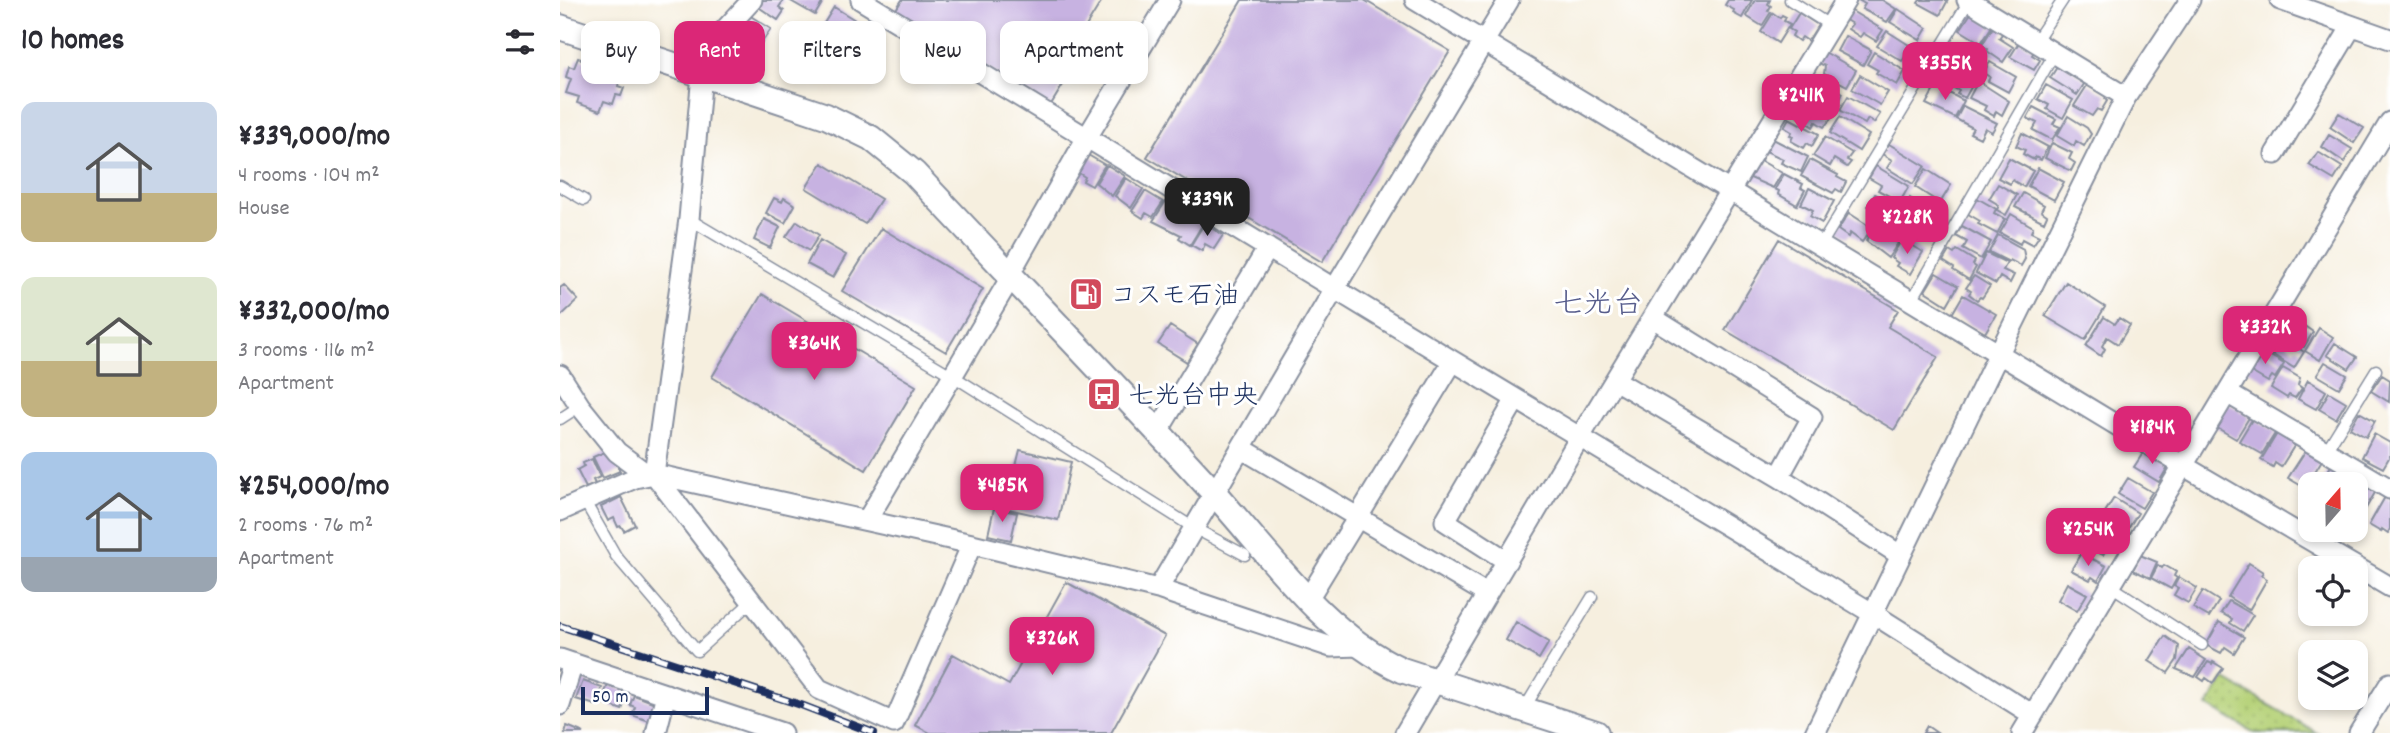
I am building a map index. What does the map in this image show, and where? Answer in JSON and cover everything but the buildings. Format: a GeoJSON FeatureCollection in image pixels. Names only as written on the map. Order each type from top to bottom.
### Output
{"type":"FeatureCollection","features":[{"type":"Feature","properties":{"kind":"street"},"geometry":{"type":"LineString","coordinates":[[733,21],[752,0]]}},
{"type":"Feature","properties":{"kind":"street"},"geometry":{"type":"LineString","coordinates":[[861,0],[1086,139],[1872,613],[2033,715]]}},
{"type":"Feature","properties":{"kind":"street"},"geometry":{"type":"LineString","coordinates":[[867,520],[953,376],[1086,139],[1170,0]]}},
{"type":"Feature","properties":{"kind":"street"},"geometry":{"type":"LineString","coordinates":[[1415,0],[2184,466],[2390,587]]}},
{"type":"Feature","properties":{"kind":"street"},"geometry":{"type":"LineString","coordinates":[[1158,590],[1335,288],[1509,0]]}},
{"type":"Feature","properties":{"kind":"street"},"geometry":{"type":"LineString","coordinates":[[1405,733],[1580,437],[1846,0]]}},
{"type":"Feature","properties":{"kind":"street"},"geometry":{"type":"LineString","coordinates":[[1815,733],[2126,97],[2190,0]]}},
{"type":"Feature","properties":{"kind":"street"},"geometry":{"type":"LineString","coordinates":[[2280,0],[2390,39]]}},
{"type":"Feature","properties":{"kind":"street"},"geometry":{"type":"LineString","coordinates":[[1968,1],[2126,97]]}},
{"type":"Feature","properties":{"kind":"street"},"geometry":{"type":"LineString","coordinates":[[2275,154],[2352,26]]}},
{"type":"Feature","properties":{"kind":"street"},"geometry":{"type":"LineString","coordinates":[[560,27],[674,65]]}},
{"type":"Feature","properties":{"kind":"street"},"geometry":{"type":"LineString","coordinates":[[651,475],[690,219],[701,84]]}},
{"type":"Feature","properties":{"kind":"street"},"geometry":{"type":"LineString","coordinates":[[732,84],[826,116],[871,138],[914,173],[1214,493],[1308,599],[1359,646],[1402,670],[1596,733]]}},
{"type":"Feature","properties":{"kind":"street"},"geometry":{"type":"LineString","coordinates":[[2022,733],[2390,122]]}},
{"type":"Feature","properties":{"kind":"street"},"geometry":{"type":"LineString","coordinates":[[1157,433],[1268,248]]}},
{"type":"Feature","properties":{"kind":"street"},"geometry":{"type":"LineString","coordinates":[[1653,318],[1812,417],[1779,477]]}},
{"type":"Feature","properties":{"kind":"street"},"geometry":{"type":"LineString","coordinates":[[1308,599],[1453,361]]}},
{"type":"Feature","properties":{"kind":"street"},"geometry":{"type":"LineString","coordinates":[[560,375],[580,406],[617,452],[651,475],[819,689],[894,723],[972,544]]}},
{"type":"Feature","properties":{"kind":"street"},"geometry":{"type":"LineString","coordinates":[[1615,380],[1779,477],[1900,555]]}},
{"type":"Feature","properties":{"kind":"street"},"geometry":{"type":"LineString","coordinates":[[2227,393],[2390,489]]}},
{"type":"Feature","properties":{"kind":"street"},"geometry":{"type":"LineString","coordinates":[[1507,561],[1445,521],[1516,399]]}},
{"type":"Feature","properties":{"kind":"street"},"geometry":{"type":"LineString","coordinates":[[1241,448],[1487,594]]}},
{"type":"Feature","properties":{"kind":"street"},"geometry":{"type":"LineString","coordinates":[[560,511],[635,478],[651,475],[972,544],[1158,590],[1331,647],[1359,646]]}},
{"type":"Feature","properties":{"kind":"street"},"geometry":{"type":"LineString","coordinates":[[1302,638],[1313,634],[1326,618]]}},
{"type":"Feature","properties":{"kind":"street"},"geometry":{"type":"LineString","coordinates":[[560,705],[566,661],[782,733]]}},
{"type":"Feature","properties":{"kind":"street"},"geometry":{"type":"LineString","coordinates":[[2360,733],[2390,683]]}},
{"type":"Feature","properties":{"kind":"street"},"geometry":{"type":"LineString","coordinates":[[656,733],[666,694]]}},
{"type":"Feature","properties":{"kind":"lane"},"geometry":{"type":"LineString","coordinates":[[1790,0],[1831,26]]}},
{"type":"Feature","properties":{"kind":"lane"},"geometry":{"type":"LineString","coordinates":[[2035,42],[2063,0]]}},
{"type":"Feature","properties":{"kind":"lane"},"geometry":{"type":"LineString","coordinates":[[1821,245],[1968,1]]}},
{"type":"Feature","properties":{"kind":"lane"},"geometry":{"type":"LineString","coordinates":[[1912,300],[2054,54]]}},
{"type":"Feature","properties":{"kind":"lane"},"geometry":{"type":"LineString","coordinates":[[560,186],[584,201]]}},
{"type":"Feature","properties":{"kind":"lane"},"geometry":{"type":"LineString","coordinates":[[690,219],[953,376],[1194,528],[1245,555]]}},
{"type":"Feature","properties":{"kind":"lane"},"geometry":{"type":"LineString","coordinates":[[2326,451],[2376,370]]}},
{"type":"Feature","properties":{"kind":"lane"},"geometry":{"type":"LineString","coordinates":[[560,419],[580,406]]}},
{"type":"Feature","properties":{"kind":"lane"},"geometry":{"type":"LineString","coordinates":[[584,500],[617,556],[697,651],[751,602]]}},
{"type":"Feature","properties":{"kind":"lane"},"geometry":{"type":"LineString","coordinates":[[2111,586],[2202,645]]}},
{"type":"Feature","properties":{"kind":"lane"},"geometry":{"type":"LineString","coordinates":[[1524,710],[1592,597]]}},
{"type":"Feature","properties":{"kind":"green space"},"geometry":{"type":"Polygon","coordinates":[[[2224,679],[2317,733],[2255,733],[2208,706],[2224,679]]]}},
{"type":"Feature","properties":{"kind":"railway"},"geometry":{"type":"LineString","coordinates":[[560,626],[801,705],[874,733]]}},
{"type":"Feature","properties":{"kind":"place","name":"コスモ石油"},"geometry":{"type":"Point","coordinates":[1086,294]}},
{"type":"Feature","properties":{"kind":"place","name":"七光台中央"},"geometry":{"type":"Point","coordinates":[1104,394]}},
{"type":"Feature","properties":{"kind":"district","name":"七光台"},"geometry":{"type":"Point","coordinates":[1598,302]}}]}
